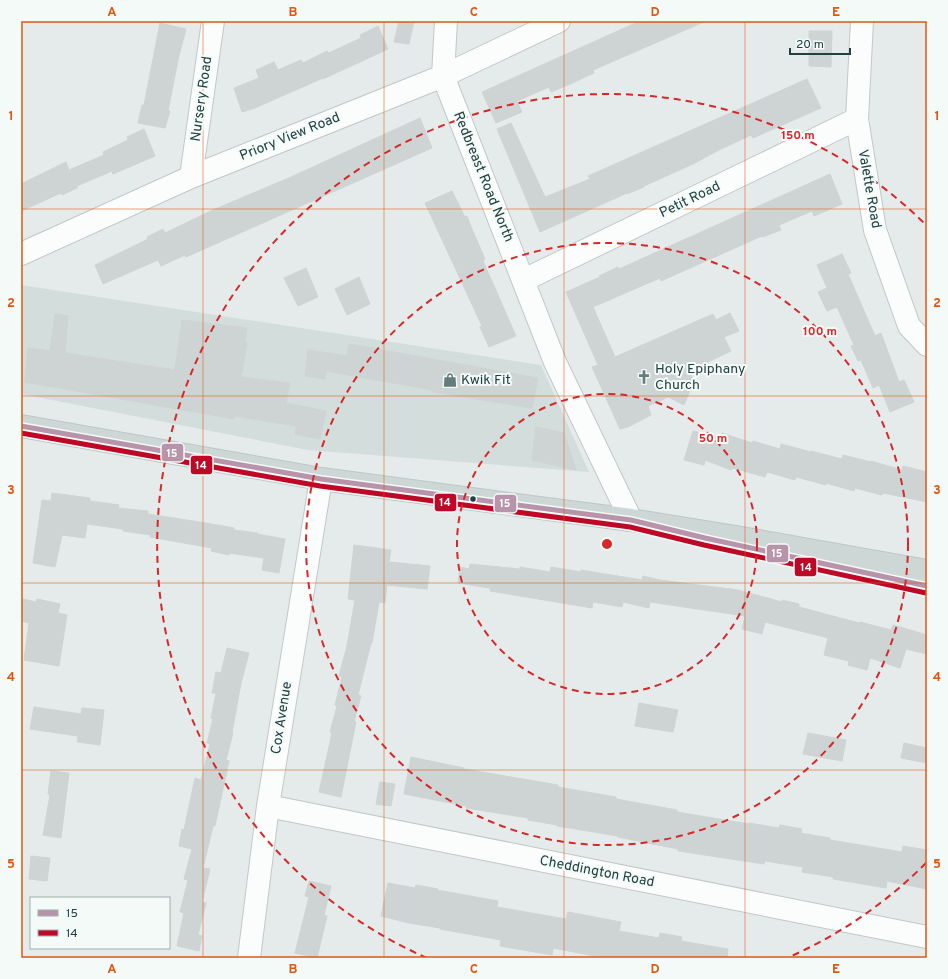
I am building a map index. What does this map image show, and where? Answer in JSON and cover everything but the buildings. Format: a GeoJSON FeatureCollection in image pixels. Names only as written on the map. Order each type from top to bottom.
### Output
{"type":"FeatureCollection","features":[{"type":"Feature","properties":{"kind":"main road"},"geometry":{"type":"LineString","coordinates":[[21,426],[321,479],[631,520],[736,536],[927,571]]}},
{"type":"Feature","properties":{"kind":"main road"},"geometry":{"type":"LineString","coordinates":[[631,520],[705,538],[927,586]]}},
{"type":"Feature","properties":{"kind":"street","name":"Nursery Road"},"geometry":{"type":"LineString","coordinates":[[191,177],[213,21]]}},
{"type":"Feature","properties":{"kind":"street"},"geometry":{"type":"LineString","coordinates":[[443,76],[446,21]]}},
{"type":"Feature","properties":{"kind":"street","name":"Priory View Road"},"geometry":{"type":"LineString","coordinates":[[21,254],[191,177],[443,76],[559,21]]}},
{"type":"Feature","properties":{"kind":"street","name":"Valette Road"},"geometry":{"type":"LineString","coordinates":[[862,21],[857,119],[875,230],[909,326],[927,345]]}},
{"type":"Feature","properties":{"kind":"street","name":"Redbreast Road North"},"geometry":{"type":"LineString","coordinates":[[443,76],[555,362],[631,520]]}},
{"type":"Feature","properties":{"kind":"street","name":"Petit Road"},"geometry":{"type":"LineString","coordinates":[[524,280],[857,119]]}},
{"type":"Feature","properties":{"kind":"street","name":"Cox Avenue"},"geometry":{"type":"LineString","coordinates":[[249,958],[268,806],[321,479]]}},
{"type":"Feature","properties":{"kind":"street","name":"Cheddington Road"},"geometry":{"type":"LineString","coordinates":[[268,806],[927,937]]}},
{"type":"Feature","properties":{"kind":"shaded area"},"geometry":{"type":"Polygon","coordinates":[[[21,285],[541,365],[589,472],[308,450],[21,394],[21,285]]]}},
{"type":"Feature","properties":{"kind":"transit line","name":"15"},"geometry":{"type":"LineString","coordinates":[[21,426],[321,479],[631,520],[705,538],[927,586]]}},
{"type":"Feature","properties":{"kind":"transit line","name":"14"},"geometry":{"type":"LineString","coordinates":[[21,433],[320,486],[630,527],[704,545],[926,593]]}},
{"type":"Feature","properties":{"kind":"place","name":"Holy Epiphany Church"},"geometry":{"type":"Point","coordinates":[644,377]}},
{"type":"Feature","properties":{"kind":"place","name":"Kwik Fit"},"geometry":{"type":"Point","coordinates":[450,380]}}]}
